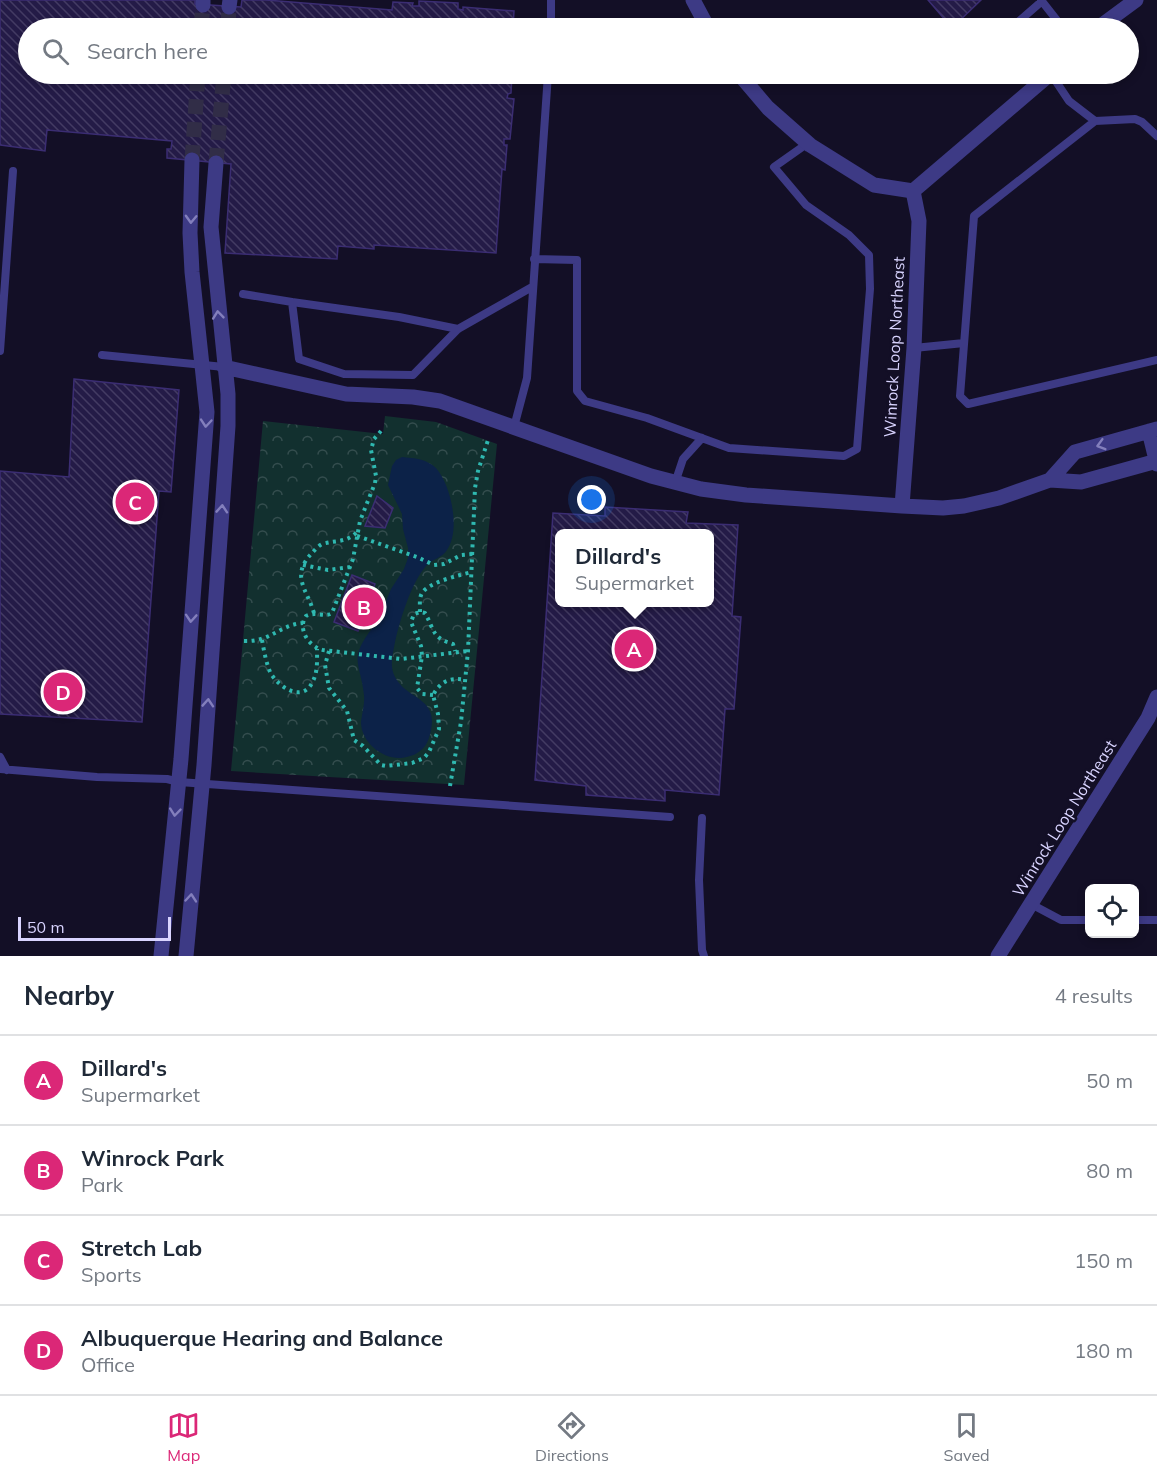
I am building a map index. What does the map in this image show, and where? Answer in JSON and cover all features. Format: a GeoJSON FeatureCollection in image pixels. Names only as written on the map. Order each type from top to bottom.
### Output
{"type":"FeatureCollection","features":[{"type":"Feature","properties":{"kind":"street"},"geometry":{"type":"LineString","coordinates":[[693,0],[703,18]]}},
{"type":"Feature","properties":{"kind":"street"},"geometry":{"type":"LineString","coordinates":[[1112,18],[1136,0]]}},
{"type":"Feature","properties":{"kind":"street"},"geometry":{"type":"LineString","coordinates":[[747,84],[768,108],[808,143],[874,185],[914,191],[1039,84]]}},
{"type":"Feature","properties":{"kind":"street"},"geometry":{"type":"LineString","coordinates":[[161,956],[179,782],[207,412],[192,272],[190,233],[192,160]]}},
{"type":"Feature","properties":{"kind":"street"},"geometry":{"type":"LineString","coordinates":[[186,956],[202,784],[228,426],[228,394],[211,227],[216,163]]}},
{"type":"Feature","properties":{"kind":"street","name":"Winrock Loop Northeast"},"geometry":{"type":"LineString","coordinates":[[902,506],[914,348],[919,221],[914,191]]}},
{"type":"Feature","properties":{"kind":"street"},"geometry":{"type":"LineString","coordinates":[[192,272],[215,278]]}},
{"type":"Feature","properties":{"kind":"street"},"geometry":{"type":"LineString","coordinates":[[224,367],[346,394],[412,397],[440,401],[675,483],[723,493],[902,506],[943,508],[964,506],[999,498],[1050,480],[1081,482],[1157,462],[1153,430],[1075,452],[1050,480]]}},
{"type":"Feature","properties":{"kind":"street","name":"Winrock Loop Northeast"},"geometry":{"type":"LineString","coordinates":[[998,956],[1148,718],[1157,697]]}},
{"type":"Feature","properties":{"kind":"lane"},"geometry":{"type":"LineString","coordinates":[[551,0],[551,18]]}},
{"type":"Feature","properties":{"kind":"lane"},"geometry":{"type":"LineString","coordinates":[[1022,18],[1041,1],[1055,18]]}},
{"type":"Feature","properties":{"kind":"lane"},"geometry":{"type":"LineString","coordinates":[[514,427],[527,378],[547,84]]}},
{"type":"Feature","properties":{"kind":"lane"},"geometry":{"type":"LineString","coordinates":[[1058,84],[1069,101],[1095,122]]}},
{"type":"Feature","properties":{"kind":"lane"},"geometry":{"type":"LineString","coordinates":[[1157,136],[1142,122],[1135,119],[1095,122],[974,216],[960,396],[968,404],[1157,360]]}},
{"type":"Feature","properties":{"kind":"lane"},"geometry":{"type":"LineString","coordinates":[[534,259],[577,260],[577,391],[585,401],[647,418],[729,447],[844,456],[857,449],[870,289],[868,255],[849,235],[806,205],[774,167],[808,143]]}},
{"type":"Feature","properties":{"kind":"lane"},"geometry":{"type":"LineString","coordinates":[[0,351],[13,171]]}},
{"type":"Feature","properties":{"kind":"lane"},"geometry":{"type":"LineString","coordinates":[[292,302],[299,359],[344,374],[413,375],[458,329],[532,287]]}},
{"type":"Feature","properties":{"kind":"lane"},"geometry":{"type":"LineString","coordinates":[[243,294],[399,317],[458,329]]}},
{"type":"Feature","properties":{"kind":"lane"},"geometry":{"type":"LineString","coordinates":[[914,348],[964,343]]}},
{"type":"Feature","properties":{"kind":"lane"},"geometry":{"type":"LineString","coordinates":[[102,355],[224,367]]}},
{"type":"Feature","properties":{"kind":"lane"},"geometry":{"type":"LineString","coordinates":[[675,483],[683,459],[702,438]]}},
{"type":"Feature","properties":{"kind":"lane"},"geometry":{"type":"LineString","coordinates":[[0,757],[3,770],[97,777],[167,779],[202,784],[670,817]]}},
{"type":"Feature","properties":{"kind":"lane"},"geometry":{"type":"LineString","coordinates":[[702,818],[699,880],[704,956]]}},
{"type":"Feature","properties":{"kind":"lane"},"geometry":{"type":"LineString","coordinates":[[1031,904],[1060,920],[1085,920]]}},
{"type":"Feature","properties":{"kind":"lane"},"geometry":{"type":"LineString","coordinates":[[1139,920],[1157,920]]}},
{"type":"Feature","properties":{"kind":"path"},"geometry":{"type":"LineString","coordinates":[[381,431],[374,439],[371,450],[376,476],[375,483],[364,508],[355,552],[332,613],[326,615],[314,613],[306,616],[302,628],[317,649],[329,651],[401,659],[468,651]]}},
{"type":"Feature","properties":{"kind":"path"},"geometry":{"type":"LineString","coordinates":[[450,786],[461,722],[468,651],[476,488],[478,471],[489,436]]}},
{"type":"Feature","properties":{"kind":"path"},"geometry":{"type":"LineString","coordinates":[[314,613],[302,585],[303,565],[321,545],[342,542],[357,534],[437,566],[461,555],[473,554]]}},
{"type":"Feature","properties":{"kind":"path"},"geometry":{"type":"LineString","coordinates":[[303,565],[328,570],[350,567]]}},
{"type":"Feature","properties":{"kind":"path"},"geometry":{"type":"LineString","coordinates":[[420,612],[421,595],[426,588],[472,572]]}},
{"type":"Feature","properties":{"kind":"path"},"geometry":{"type":"LineString","coordinates":[[420,612],[426,616],[435,634],[442,641],[453,644],[454,651]]}},
{"type":"Feature","properties":{"kind":"path"},"geometry":{"type":"LineString","coordinates":[[420,612],[414,614],[411,622],[421,646],[422,656],[417,688],[422,694],[433,694]]}},
{"type":"Feature","properties":{"kind":"path"},"geometry":{"type":"LineString","coordinates":[[244,641],[262,640],[289,626],[303,623]]}},
{"type":"Feature","properties":{"kind":"path"},"geometry":{"type":"LineString","coordinates":[[262,640],[274,678],[284,688],[295,692],[305,691],[312,683],[315,675],[317,649]]}},
{"type":"Feature","properties":{"kind":"path"},"geometry":{"type":"LineString","coordinates":[[329,651],[325,666],[329,688],[350,718],[354,740],[381,765],[412,762],[424,758],[437,737],[439,729],[433,694],[448,680],[465,680]]}},
{"type":"Feature","properties":{"kind":"green space"},"geometry":{"type":"Polygon","coordinates":[[[385,416],[436,422],[497,444],[464,785],[231,771],[263,421],[383,434],[385,416]]]}},
{"type":"Feature","properties":{"kind":"water"},"geometry":{"type":"Polygon","coordinates":[[[402,457],[424,461],[436,468],[450,496],[454,520],[451,541],[447,550],[426,566],[411,592],[403,613],[393,655],[392,664],[395,677],[430,711],[432,719],[430,734],[425,746],[414,755],[394,758],[374,748],[362,729],[364,695],[358,654],[365,638],[373,627],[375,628],[391,589],[408,558],[402,514],[388,485],[392,466],[402,457]]]}},
{"type":"Feature","properties":{"kind":"building"},"geometry":{"type":"Polygon","coordinates":[[[0,0],[195,0],[195,4],[241,7],[242,0],[266,0],[392,10],[393,2],[413,3],[412,6],[419,6],[419,1],[458,3],[458,9],[463,10],[463,7],[514,11],[514,18],[18,18],[18,84],[511,84],[511,93],[507,98],[514,99],[510,139],[504,139],[504,145],[507,145],[505,170],[502,169],[496,253],[374,245],[374,249],[338,246],[337,259],[225,253],[231,164],[167,158],[167,149],[171,149],[172,141],[47,130],[45,151],[0,145],[0,0]]]}},
{"type":"Feature","properties":{"kind":"building"},"geometry":{"type":"Polygon","coordinates":[[[928,0],[981,0],[962,18],[943,18],[928,0]]]}},
{"type":"Feature","properties":{"kind":"building"},"geometry":{"type":"Polygon","coordinates":[[[74,379],[179,390],[171,492],[159,491],[142,722],[0,714],[0,471],[69,477],[74,379]]]}},
{"type":"Feature","properties":{"kind":"building"},"geometry":{"type":"Polygon","coordinates":[[[377,496],[393,508],[385,528],[365,526],[377,496]]]}},
{"type":"Feature","properties":{"kind":"building"},"geometry":{"type":"Polygon","coordinates":[[[605,507],[688,512],[686,523],[738,525],[732,616],[741,617],[734,709],[725,709],[719,795],[665,790],[665,801],[586,795],[586,786],[535,780],[553,513],[605,516],[605,507]]]}},
{"type":"Feature","properties":{"kind":"building"},"geometry":{"type":"Polygon","coordinates":[[[352,575],[375,584],[358,631],[334,622],[352,575]]]}},
{"type":"Feature","properties":{"kind":"tunnel"},"geometry":{"type":"LineString","coordinates":[[202,18],[203,5]]}},
{"type":"Feature","properties":{"kind":"tunnel"},"geometry":{"type":"LineString","coordinates":[[228,18],[229,7]]}},
{"type":"Feature","properties":{"kind":"tunnel"},"geometry":{"type":"LineString","coordinates":[[192,160],[197,84]]}},
{"type":"Feature","properties":{"kind":"tunnel"},"geometry":{"type":"LineString","coordinates":[[216,163],[223,84]]}},
{"type":"Feature","properties":{"kind":"place","name":"Stretch Lab"},"geometry":{"type":"Point","coordinates":[135,502]}},
{"type":"Feature","properties":{"kind":"place","name":"Winrock Park"},"geometry":{"type":"Point","coordinates":[364,607]}},
{"type":"Feature","properties":{"kind":"place","name":"Dillard's"},"geometry":{"type":"Point","coordinates":[634,649]}},
{"type":"Feature","properties":{"kind":"place","name":"Albuquerque Hearing and Balance"},"geometry":{"type":"Point","coordinates":[63,692]}}]}
